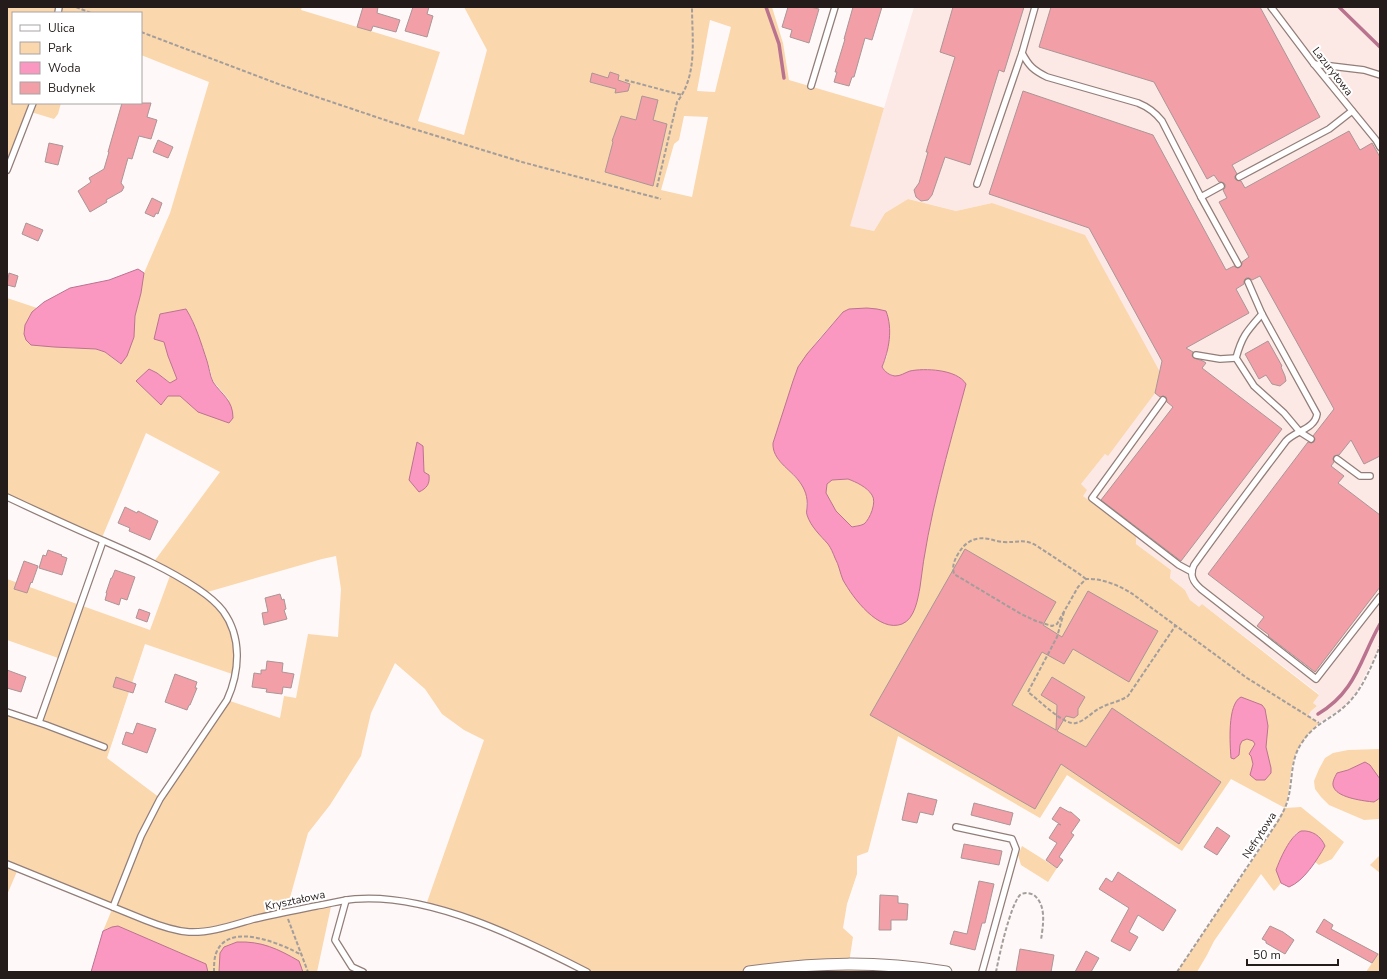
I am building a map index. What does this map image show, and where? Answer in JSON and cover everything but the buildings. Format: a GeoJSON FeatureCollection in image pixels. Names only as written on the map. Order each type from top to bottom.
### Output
{"type":"FeatureCollection","features":[{"type":"Feature","properties":{"kind":"street"},"geometry":{"type":"LineString","coordinates":[[750,972],[776,968],[842,963],[886,964],[946,972]]}},
{"type":"Feature","properties":{"kind":"lane"},"geometry":{"type":"LineString","coordinates":[[811,86],[835,7]]}},
{"type":"Feature","properties":{"kind":"lane"},"geometry":{"type":"LineString","coordinates":[[977,184],[1022,52],[1035,7]]}},
{"type":"Feature","properties":{"kind":"lane","name":"Lazurytowa"},"geometry":{"type":"LineString","coordinates":[[1271,7],[1380,147]]}},
{"type":"Feature","properties":{"kind":"lane"},"geometry":{"type":"LineString","coordinates":[[1022,52],[1028,65],[1047,77],[1138,103],[1156,113],[1162,121],[1201,197],[1238,264]]}},
{"type":"Feature","properties":{"kind":"lane"},"geometry":{"type":"LineString","coordinates":[[1314,64],[1364,70],[1380,75]]}},
{"type":"Feature","properties":{"kind":"lane"},"geometry":{"type":"LineString","coordinates":[[7,170],[33,104]]}},
{"type":"Feature","properties":{"kind":"lane"},"geometry":{"type":"LineString","coordinates":[[1239,177],[1329,129],[1352,111]]}},
{"type":"Feature","properties":{"kind":"lane"},"geometry":{"type":"LineString","coordinates":[[1201,197],[1221,186]]}},
{"type":"Feature","properties":{"kind":"lane"},"geometry":{"type":"LineString","coordinates":[[1248,282],[1262,314],[1317,414],[1314,422],[1289,438],[1261,474],[1194,565],[1192,572],[1194,581],[1200,589],[1316,679],[1380,597]]}},
{"type":"Feature","properties":{"kind":"lane"},"geometry":{"type":"LineString","coordinates":[[1262,314],[1245,333],[1236,358],[1254,386],[1284,413],[1300,432],[1311,439]]}},
{"type":"Feature","properties":{"kind":"lane"},"geometry":{"type":"LineString","coordinates":[[1196,355],[1220,359],[1236,358]]}},
{"type":"Feature","properties":{"kind":"lane"},"geometry":{"type":"LineString","coordinates":[[1163,400],[1092,498],[1179,565],[1192,572]]}},
{"type":"Feature","properties":{"kind":"lane"},"geometry":{"type":"LineString","coordinates":[[1337,459],[1360,476],[1370,476]]}},
{"type":"Feature","properties":{"kind":"lane"},"geometry":{"type":"LineString","coordinates":[[7,497],[153,563],[180,578],[214,602],[222,610],[232,629],[238,657],[235,678],[227,700],[160,799],[141,836],[113,907]]}},
{"type":"Feature","properties":{"kind":"lane"},"geometry":{"type":"LineString","coordinates":[[39,722],[103,541]]}},
{"type":"Feature","properties":{"kind":"lane"},"geometry":{"type":"LineString","coordinates":[[7,712],[39,722],[104,747]]}},
{"type":"Feature","properties":{"kind":"lane"},"geometry":{"type":"LineString","coordinates":[[956,827],[1012,839],[1016,849],[982,972]]}},
{"type":"Feature","properties":{"kind":"lane","name":"Kryształowa"},"geometry":{"type":"LineString","coordinates":[[7,864],[167,928],[190,932],[208,931],[354,898],[400,900],[442,910],[497,930],[587,972]]}},
{"type":"Feature","properties":{"kind":"lane"},"geometry":{"type":"LineString","coordinates":[[346,900],[336,940],[352,967],[363,972]]}},
{"type":"Feature","properties":{"kind":"path"},"geometry":{"type":"LineString","coordinates":[[76,7],[89,12]]}},
{"type":"Feature","properties":{"kind":"path"},"geometry":{"type":"LineString","coordinates":[[657,187],[677,102],[682,96],[692,68],[692,7]]}},
{"type":"Feature","properties":{"kind":"path"},"geometry":{"type":"LineString","coordinates":[[142,32],[280,85],[394,122],[522,162],[661,199]]}},
{"type":"Feature","properties":{"kind":"path"},"geometry":{"type":"LineString","coordinates":[[625,80],[682,96]]}},
{"type":"Feature","properties":{"kind":"path"},"geometry":{"type":"LineString","coordinates":[[1086,580],[1078,587],[1055,625],[1047,625],[1021,614],[959,577],[954,572],[954,560],[964,544],[977,539],[986,538],[1004,542],[1030,542],[1078,572],[1086,580],[1105,582],[1127,590],[1247,678],[1319,723]]}},
{"type":"Feature","properties":{"kind":"path"},"geometry":{"type":"LineString","coordinates":[[1065,609],[1056,638],[1028,692],[1059,717],[1073,723],[1082,720],[1104,705],[1124,699],[1128,696],[1176,626]]}},
{"type":"Feature","properties":{"kind":"path","name":"Nefrytowa"},"geometry":{"type":"LineString","coordinates":[[1177,972],[1278,822],[1288,798],[1294,757],[1304,739],[1319,723],[1344,707],[1356,693],[1380,646]]}},
{"type":"Feature","properties":{"kind":"path"},"geometry":{"type":"LineString","coordinates":[[996,972],[999,954],[1010,919],[1016,901],[1021,894],[1034,894],[1042,905],[1043,915],[1041,940]]}},
{"type":"Feature","properties":{"kind":"path"},"geometry":{"type":"LineString","coordinates":[[286,913],[308,972]]}},
{"type":"Feature","properties":{"kind":"path"},"geometry":{"type":"LineString","coordinates":[[214,972],[216,955],[221,945],[239,937],[250,937],[270,941],[302,955]]}},
{"type":"Feature","properties":{"kind":"shaded area"},"geometry":{"type":"Polygon","coordinates":[[[914,7],[1380,7],[1380,646],[1356,693],[1344,707],[1319,723],[1308,716],[1317,706],[1313,703],[1319,694],[1202,604],[1199,608],[1190,600],[1185,590],[1170,578],[1171,570],[1136,544],[1083,496],[1080,485],[1105,454],[1108,456],[992,203],[956,211],[908,199],[885,213],[874,231],[849,226],[914,7]]]}},
{"type":"Feature","properties":{"kind":"green space"},"geometry":{"type":"Polygon","coordinates":[[[7,7],[302,7],[301,10],[440,52],[418,121],[464,135],[487,50],[464,7],[772,7],[783,43],[789,80],[884,108],[850,226],[874,231],[885,213],[908,199],[956,211],[992,203],[1085,235],[1160,372],[1155,393],[1108,456],[1105,454],[1081,484],[1087,490],[1083,496],[1136,536],[1136,544],[1171,570],[1170,578],[1185,590],[1190,600],[1199,607],[1202,604],[1319,695],[1313,703],[1317,706],[1308,716],[1319,723],[1303,741],[1295,756],[1285,808],[1231,779],[1182,851],[1067,775],[1040,818],[898,736],[868,852],[857,856],[857,874],[847,904],[843,928],[853,937],[849,963],[946,972],[587,972],[497,930],[426,905],[484,740],[464,730],[442,714],[425,689],[395,663],[371,713],[361,756],[330,805],[308,833],[286,912],[332,902],[317,972],[303,972],[302,967],[220,959],[219,972],[208,972],[206,964],[165,947],[108,928],[103,931],[113,907],[18,869],[7,895],[7,712],[39,722],[61,659],[7,640],[7,579],[150,630],[171,573],[153,563],[220,472],[146,433],[101,540],[7,497],[7,298],[37,308],[28,320],[24,334],[78,347],[96,349],[105,352],[120,364],[134,337],[135,316],[144,273],[170,213],[209,82],[142,55],[142,12],[12,12],[12,104],[61,104],[58,114],[54,119],[31,112],[7,170],[7,7]],[[710,20],[697,91],[715,92],[731,27],[710,20]],[[684,116],[679,140],[674,144],[661,190],[692,197],[708,117],[684,116]],[[186,309],[160,314],[168,356],[177,379],[171,383],[149,369],[136,381],[161,405],[168,396],[180,396],[198,412],[229,400],[213,381],[192,319],[186,309]],[[843,312],[818,340],[798,367],[773,443],[779,460],[805,489],[807,496],[806,514],[814,528],[829,545],[838,563],[843,579],[918,596],[924,550],[945,461],[966,384],[929,369],[908,372],[901,376],[895,376],[885,372],[882,367],[887,356],[889,330],[843,312]],[[336,556],[204,593],[223,610],[235,637],[235,675],[145,644],[107,758],[160,798],[227,700],[280,718],[284,696],[296,698],[308,634],[338,637],[341,589],[336,556]]]}},
{"type":"Feature","properties":{"kind":"green space"},"geometry":{"type":"Polygon","coordinates":[[[848,479],[867,490],[872,495],[874,502],[866,522],[862,525],[852,527],[836,511],[826,493],[827,484],[831,480],[848,479]]]}},
{"type":"Feature","properties":{"kind":"green space"},"geometry":{"type":"Polygon","coordinates":[[[1380,749],[1380,779],[1370,765],[1365,763],[1337,773],[1379,800],[1380,798],[1379,819],[1364,820],[1329,805],[1315,789],[1314,781],[1319,769],[1325,758],[1333,753],[1348,750],[1380,749]]]}},
{"type":"Feature","properties":{"kind":"green space"},"geometry":{"type":"Polygon","coordinates":[[[1301,807],[1344,842],[1332,859],[1319,865],[1315,862],[1325,846],[1323,842],[1313,833],[1305,831],[1296,833],[1284,851],[1279,863],[1278,870],[1281,883],[1274,891],[1261,874],[1214,941],[1197,972],[1177,972],[1269,836],[1285,808],[1301,807]]]}},
{"type":"Feature","properties":{"kind":"green space"},"geometry":{"type":"Polygon","coordinates":[[[1022,846],[1057,868],[1048,882],[1021,865],[1018,855],[1022,846]]]}},
{"type":"Feature","properties":{"kind":"green space"},"geometry":{"type":"Polygon","coordinates":[[[1380,855],[1380,873],[1370,865],[1380,855]]]}},
{"type":"Feature","properties":{"kind":"green space"},"geometry":{"type":"Polygon","coordinates":[[[1380,951],[1380,972],[1366,972],[1380,951]]]}},
{"type":"Feature","properties":{"kind":"water"},"geometry":{"type":"Polygon","coordinates":[[[138,269],[144,273],[135,316],[134,337],[127,356],[121,364],[105,352],[96,349],[31,345],[26,340],[24,334],[25,325],[32,312],[44,302],[70,288],[109,280],[138,269]]]}},
{"type":"Feature","properties":{"kind":"water"},"geometry":{"type":"Polygon","coordinates":[[[867,308],[886,311],[890,332],[887,354],[882,367],[887,373],[895,376],[916,370],[940,371],[955,375],[962,379],[966,384],[933,510],[917,602],[910,618],[902,624],[893,625],[876,619],[853,596],[843,580],[838,563],[830,547],[816,531],[809,519],[807,513],[806,493],[803,487],[778,459],[773,449],[773,443],[798,367],[807,354],[843,312],[849,309],[867,308]],[[848,479],[832,480],[827,484],[826,493],[836,511],[852,527],[862,525],[866,522],[874,502],[872,495],[867,490],[861,485],[848,479]]]}},
{"type":"Feature","properties":{"kind":"water"},"geometry":{"type":"Polygon","coordinates":[[[186,309],[198,334],[213,382],[229,402],[233,412],[233,418],[229,423],[198,412],[180,396],[168,396],[161,405],[136,381],[149,369],[170,383],[177,379],[164,342],[154,339],[160,314],[186,309]]]}},
{"type":"Feature","properties":{"kind":"water"},"geometry":{"type":"Polygon","coordinates":[[[417,442],[423,446],[424,472],[429,475],[427,485],[419,492],[409,480],[417,442]]]}},
{"type":"Feature","properties":{"kind":"water"},"geometry":{"type":"Polygon","coordinates":[[[1241,697],[1262,705],[1265,709],[1268,726],[1266,747],[1271,773],[1265,780],[1256,780],[1250,775],[1253,764],[1249,754],[1255,744],[1253,741],[1247,739],[1242,741],[1239,755],[1234,759],[1231,758],[1231,716],[1233,708],[1241,697]]]}},
{"type":"Feature","properties":{"kind":"water"},"geometry":{"type":"Polygon","coordinates":[[[1365,762],[1370,765],[1380,779],[1380,798],[1374,802],[1346,797],[1337,791],[1333,786],[1337,773],[1348,770],[1365,762]]]}},
{"type":"Feature","properties":{"kind":"water"},"geometry":{"type":"Polygon","coordinates":[[[1301,831],[1316,834],[1325,846],[1305,875],[1289,887],[1281,883],[1276,870],[1289,843],[1301,831]]]}},
{"type":"Feature","properties":{"kind":"water"},"geometry":{"type":"Polygon","coordinates":[[[118,926],[206,964],[208,972],[91,972],[103,931],[118,926]]]}},
{"type":"Feature","properties":{"kind":"water"},"geometry":{"type":"Polygon","coordinates":[[[237,942],[262,944],[277,949],[299,961],[303,972],[219,972],[220,953],[224,947],[237,942]]]}},
{"type":"Feature","properties":{"kind":"waterway"},"geometry":{"type":"LineString","coordinates":[[766,7],[779,44],[784,78]]}},
{"type":"Feature","properties":{"kind":"waterway"},"geometry":{"type":"LineString","coordinates":[[1339,7],[1380,47]]}},
{"type":"Feature","properties":{"kind":"waterway"},"geometry":{"type":"LineString","coordinates":[[1318,714],[1341,696],[1349,685],[1356,674],[1380,624]]}}]}
